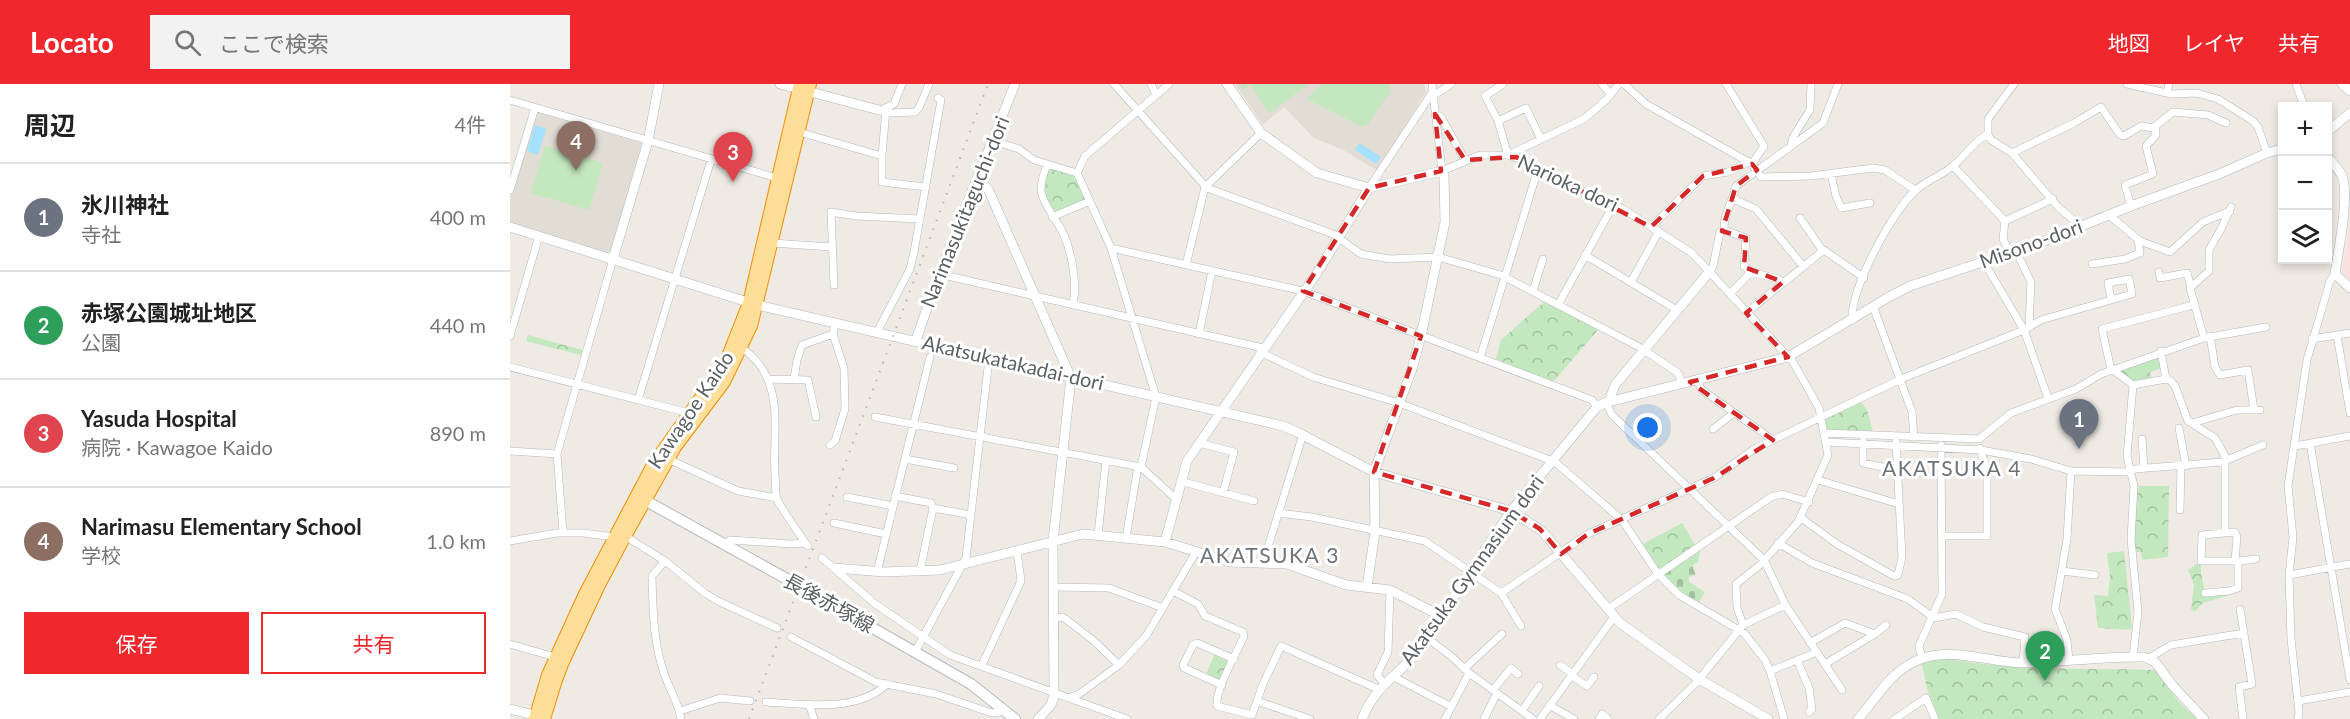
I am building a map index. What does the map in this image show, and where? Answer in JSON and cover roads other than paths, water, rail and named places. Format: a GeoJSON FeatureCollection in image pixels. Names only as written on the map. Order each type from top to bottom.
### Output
{"type":"FeatureCollection","features":[{"type":"Feature","properties":{"kind":"highway","name":"Kawagoe Kaido"},"geometry":{"type":"LineString","coordinates":[[540,718],[555,657],[641,497],[657,457],[725,364],[753,304],[772,243],[799,132],[804,87]]}},
{"type":"Feature","properties":{"kind":"highway","name":"Kawagoe Kaido"},"geometry":{"type":"LineString","coordinates":[[641,497],[724,382],[742,348],[753,304],[777,178],[804,87]]}},
{"type":"Feature","properties":{"kind":"highway","name":"Kawagoe Kaido"},"geometry":{"type":"LineString","coordinates":[[540,718],[620,537]]}},
{"type":"Feature","properties":{"kind":"main road","name":"長後赤塚線"},"geometry":{"type":"LineString","coordinates":[[641,497],[971,684],[1015,719]]}},
{"type":"Feature","properties":{"kind":"street"},"geometry":{"type":"LineString","coordinates":[[563,533],[557,454],[648,141],[659,84]]}},
{"type":"Feature","properties":{"kind":"street"},"geometry":{"type":"LineString","coordinates":[[780,84],[804,87],[884,110],[908,114],[919,108],[929,84]]}},
{"type":"Feature","properties":{"kind":"street"},"geometry":{"type":"LineString","coordinates":[[902,84],[896,100],[884,110],[882,182],[926,187]]}},
{"type":"Feature","properties":{"kind":"street","name":"Narimasukitaguchi-dori"},"geometry":{"type":"LineString","coordinates":[[916,340],[939,274],[1015,84]]}},
{"type":"Feature","properties":{"kind":"street"},"geometry":{"type":"LineString","coordinates":[[1114,84],[1206,187],[1333,234],[1361,254],[1390,259],[1438,257],[1504,277],[1644,350],[1678,374],[1682,384]]}},
{"type":"Feature","properties":{"kind":"street"},"geometry":{"type":"LineString","coordinates":[[1151,84],[1156,95]]}},
{"type":"Feature","properties":{"kind":"street"},"geometry":{"type":"LineString","coordinates":[[1077,173],[1085,156],[1169,84]]}},
{"type":"Feature","properties":{"kind":"street","name":"Narioka dori"},"geometry":{"type":"LineString","coordinates":[[1227,84],[1261,134],[1312,171],[1369,188],[1442,171],[1479,156],[1508,155],[1523,160],[1575,188],[1614,204],[1651,226],[1692,253],[1788,357],[1820,408],[1826,442]]}},
{"type":"Feature","properties":{"kind":"street"},"geometry":{"type":"LineString","coordinates":[[1366,587],[1375,532],[1374,472],[1412,369],[1446,214],[1445,182],[1431,84]]}},
{"type":"Feature","properties":{"kind":"street"},"geometry":{"type":"LineString","coordinates":[[1165,542],[1186,463],[1339,239],[1369,188],[1432,94],[1451,84]]}},
{"type":"Feature","properties":{"kind":"street"},"geometry":{"type":"LineString","coordinates":[[1503,84],[1485,96],[1498,121],[1508,155],[1584,119],[1622,84],[1646,104],[1753,165],[1758,174],[1765,178],[1831,174],[1873,168],[1885,170],[1915,190]]}},
{"type":"Feature","properties":{"kind":"street"},"geometry":{"type":"LineString","coordinates":[[1602,84],[1611,95]]}},
{"type":"Feature","properties":{"kind":"street"},"geometry":{"type":"LineString","coordinates":[[1726,84],[1764,146],[1753,165],[1736,186],[1733,200],[1728,207],[1724,230],[1720,232],[1713,266],[1615,386],[1608,407],[1612,415],[1764,560],[1785,605],[1842,690]]}},
{"type":"Feature","properties":{"kind":"street"},"geometry":{"type":"LineString","coordinates":[[1791,146],[1810,110],[1811,84]]}},
{"type":"Feature","properties":{"kind":"street"},"geometry":{"type":"LineString","coordinates":[[1651,226],[1703,176],[1753,165],[1791,146],[1823,123],[1838,84]]}},
{"type":"Feature","properties":{"kind":"street"},"geometry":{"type":"LineString","coordinates":[[2014,84],[1988,118],[1988,134],[1991,140],[2012,153],[2058,207],[2082,227]]}},
{"type":"Feature","properties":{"kind":"street"},"geometry":{"type":"LineString","coordinates":[[2127,84],[2167,93],[2197,93],[2218,99],[2253,121],[2258,127],[2267,153]]}},
{"type":"Feature","properties":{"kind":"street"},"geometry":{"type":"LineString","coordinates":[[2167,93],[2169,84]]}},
{"type":"Feature","properties":{"kind":"street"},"geometry":{"type":"LineString","coordinates":[[2197,93],[2200,84]]}},
{"type":"Feature","properties":{"kind":"street"},"geometry":{"type":"LineString","coordinates":[[2296,84],[2303,102]]}},
{"type":"Feature","properties":{"kind":"street"},"geometry":{"type":"LineString","coordinates":[[2342,84],[2350,91]]}},
{"type":"Feature","properties":{"kind":"street"},"geometry":{"type":"LineString","coordinates":[[877,333],[910,269],[941,100],[938,98]]}},
{"type":"Feature","properties":{"kind":"street"},"geometry":{"type":"LineString","coordinates":[[510,100],[777,178]]}},
{"type":"Feature","properties":{"kind":"street"},"geometry":{"type":"LineString","coordinates":[[896,100],[899,107],[908,114]]}},
{"type":"Feature","properties":{"kind":"street"},"geometry":{"type":"LineString","coordinates":[[2012,153],[2074,123],[2100,107],[2120,135],[2124,136],[2140,126],[2152,128],[2173,112],[2208,115],[2226,123]]}},
{"type":"Feature","properties":{"kind":"street"},"geometry":{"type":"LineString","coordinates":[[510,190],[536,108]]}},
{"type":"Feature","properties":{"kind":"street"},"geometry":{"type":"LineString","coordinates":[[1498,121],[1526,108],[1541,139]]}},
{"type":"Feature","properties":{"kind":"street"},"geometry":{"type":"LineString","coordinates":[[2332,128],[2350,113]]}},
{"type":"Feature","properties":{"kind":"street"},"geometry":{"type":"LineString","coordinates":[[1435,114],[1441,117],[1465,160]]}},
{"type":"Feature","properties":{"kind":"street"},"geometry":{"type":"LineString","coordinates":[[2132,206],[2125,185],[2153,174],[2146,146],[2156,135],[2155,126]]}},
{"type":"Feature","properties":{"kind":"street"},"geometry":{"type":"LineString","coordinates":[[799,132],[882,156]]}},
{"type":"Feature","properties":{"kind":"street"},"geometry":{"type":"LineString","coordinates":[[1186,265],[1206,187],[1261,134]]}},
{"type":"Feature","properties":{"kind":"street"},"geometry":{"type":"LineString","coordinates":[[1852,320],[1852,310],[1868,265],[1893,218],[1915,190],[1953,166],[1988,134]]}},
{"type":"Feature","properties":{"kind":"street"},"geometry":{"type":"LineString","coordinates":[[994,141],[1016,148],[1032,159],[1077,173],[1111,248],[1156,397],[1126,538]]}},
{"type":"Feature","properties":{"kind":"street","name":"Misono-dori"},"geometry":{"type":"LineString","coordinates":[[1788,357],[1910,286],[2082,227],[2278,150]]}},
{"type":"Feature","properties":{"kind":"street"},"geometry":{"type":"LineString","coordinates":[[638,400],[711,160]]}},
{"type":"Feature","properties":{"kind":"street"},"geometry":{"type":"LineString","coordinates":[[2298,719],[2291,639],[2289,575],[2293,537],[2288,486],[2312,339],[2330,281],[2335,274],[2347,216],[2344,182],[2332,162]]}},
{"type":"Feature","properties":{"kind":"street"},"geometry":{"type":"LineString","coordinates":[[1047,164],[1041,189],[1052,217],[1065,239],[1075,276],[1073,305]]}},
{"type":"Feature","properties":{"kind":"street"},"geometry":{"type":"LineString","coordinates":[[1953,166],[2004,221],[2003,239],[2031,282],[2026,329]]}},
{"type":"Feature","properties":{"kind":"street"},"geometry":{"type":"LineString","coordinates":[[1480,358],[1538,169]]}},
{"type":"Feature","properties":{"kind":"street"},"geometry":{"type":"LineString","coordinates":[[1831,174],[1836,196],[1842,208],[1870,203]]}},
{"type":"Feature","properties":{"kind":"street"},"geometry":{"type":"LineString","coordinates":[[979,178],[989,191],[1071,378],[1053,541],[1054,691],[1052,702],[1038,719]]}},
{"type":"Feature","properties":{"kind":"street"},"geometry":{"type":"LineString","coordinates":[[2004,221],[2053,199]]}},
{"type":"Feature","properties":{"kind":"street"},"geometry":{"type":"LineString","coordinates":[[1733,200],[1756,209],[1803,266]]}},
{"type":"Feature","properties":{"kind":"street"},"geometry":{"type":"LineString","coordinates":[[1052,217],[1090,201]]}},
{"type":"Feature","properties":{"kind":"street"},"geometry":{"type":"LineString","coordinates":[[1558,305],[1614,204]]}},
{"type":"Feature","properties":{"kind":"street"},"geometry":{"type":"LineString","coordinates":[[2109,215],[2138,240],[2170,252],[2203,222],[2231,209],[2209,250],[2209,271],[2191,287]]}},
{"type":"Feature","properties":{"kind":"street"},"geometry":{"type":"LineString","coordinates":[[834,285],[831,212],[856,216],[920,219]]}},
{"type":"Feature","properties":{"kind":"street"},"geometry":{"type":"LineString","coordinates":[[1800,218],[1823,251],[1864,278]]}},
{"type":"Feature","properties":{"kind":"street","name":"Akatsukatakadai-dori"},"geometry":{"type":"LineString","coordinates":[[510,227],[753,304],[1272,423],[1303,434],[1374,472],[1511,510],[1542,531],[1614,617],[1699,679],[1768,719]]}},
{"type":"Feature","properties":{"kind":"street"},"geometry":{"type":"LineString","coordinates":[[1724,230],[1746,238],[1744,266],[1751,272],[1783,282]]}},
{"type":"Feature","properties":{"kind":"street"},"geometry":{"type":"LineString","coordinates":[[1630,282],[1659,231]]}},
{"type":"Feature","properties":{"kind":"street"},"geometry":{"type":"LineString","coordinates":[[510,336],[539,236]]}},
{"type":"Feature","properties":{"kind":"street"},"geometry":{"type":"LineString","coordinates":[[2092,264],[2125,259],[2140,254],[2138,240]]}},
{"type":"Feature","properties":{"kind":"street"},"geometry":{"type":"LineString","coordinates":[[772,243],[831,247]]}},
{"type":"Feature","properties":{"kind":"street"},"geometry":{"type":"LineString","coordinates":[[1111,248],[1302,291],[1592,400],[1597,407]]}},
{"type":"Feature","properties":{"kind":"street"},"geometry":{"type":"LineString","coordinates":[[1746,313],[1823,251]]}},
{"type":"Feature","properties":{"kind":"street"},"geometry":{"type":"LineString","coordinates":[[1585,255],[1677,310]]}},
{"type":"Feature","properties":{"kind":"street"},"geometry":{"type":"LineString","coordinates":[[1533,291],[1543,259]]}},
{"type":"Feature","properties":{"kind":"street"},"geometry":{"type":"LineString","coordinates":[[1984,262],[2026,329],[2048,398]]}},
{"type":"Feature","properties":{"kind":"street"},"geometry":{"type":"LineString","coordinates":[[1199,334],[1212,271]]}},
{"type":"Feature","properties":{"kind":"street"},"geometry":{"type":"LineString","coordinates":[[1730,294],[1751,272]]}},
{"type":"Feature","properties":{"kind":"street"},"geometry":{"type":"LineString","coordinates":[[2159,272],[2160,278],[2187,273],[2193,305],[2207,337],[2215,367],[2220,375],[2248,370],[2257,410],[2237,410],[2192,423]]}},
{"type":"Feature","properties":{"kind":"street"},"geometry":{"type":"LineString","coordinates":[[939,274],[1262,350],[1313,377],[1399,403],[1552,460],[1622,520],[1658,574],[1679,595],[1741,627]]}},
{"type":"Feature","properties":{"kind":"street"},"geometry":{"type":"LineString","coordinates":[[2335,274],[2350,288]]}},
{"type":"Feature","properties":{"kind":"street"},"geometry":{"type":"LineString","coordinates":[[1501,593],[1588,534],[1714,478],[1754,449],[1901,380],[2026,329],[2041,320],[2111,299]]}},
{"type":"Feature","properties":{"kind":"street"},"geometry":{"type":"LineString","coordinates":[[2193,305],[2102,329],[2112,370],[2133,385],[2171,381],[2188,421],[2215,438],[2222,448],[2226,461],[2224,533]]}},
{"type":"Feature","properties":{"kind":"street"},"geometry":{"type":"LineString","coordinates":[[1873,306],[1912,412],[1914,437]]}},
{"type":"Feature","properties":{"kind":"street"},"geometry":{"type":"LineString","coordinates":[[830,445],[835,441],[845,409],[844,368],[833,334],[835,323]]}},
{"type":"Feature","properties":{"kind":"street"},"geometry":{"type":"LineString","coordinates":[[1824,433],[1979,440],[2011,413],[2076,388],[2112,370],[2161,351],[2207,337],[2266,327]]}},
{"type":"Feature","properties":{"kind":"street"},"geometry":{"type":"LineString","coordinates":[[2312,339],[2350,333]]}},
{"type":"Feature","properties":{"kind":"street"},"geometry":{"type":"LineString","coordinates":[[794,379],[802,345],[833,334]]}},
{"type":"Feature","properties":{"kind":"street"},"geometry":{"type":"LineString","coordinates":[[2337,335],[2350,413]]}},
{"type":"Feature","properties":{"kind":"street"},"geometry":{"type":"LineString","coordinates":[[722,544],[731,540],[806,545],[777,498],[774,454],[776,414],[770,379],[752,354],[742,348]]}},
{"type":"Feature","properties":{"kind":"street"},"geometry":{"type":"LineString","coordinates":[[2161,351],[2166,380]]}},
{"type":"Feature","properties":{"kind":"street"},"geometry":{"type":"LineString","coordinates":[[877,572],[930,357]]}},
{"type":"Feature","properties":{"kind":"street","name":"Akatsuka Gymnasium dori"},"geometry":{"type":"LineString","coordinates":[[1362,719],[1384,683],[1411,659],[1427,638],[1511,510],[1597,407],[1609,401],[1788,357]]}},
{"type":"Feature","properties":{"kind":"street"},"geometry":{"type":"LineString","coordinates":[[915,652],[964,564],[989,359]]}},
{"type":"Feature","properties":{"kind":"street"},"geometry":{"type":"LineString","coordinates":[[510,367],[689,413]]}},
{"type":"Feature","properties":{"kind":"street"},"geometry":{"type":"LineString","coordinates":[[770,379],[808,380],[816,417]]}},
{"type":"Feature","properties":{"kind":"street"},"geometry":{"type":"LineString","coordinates":[[1697,380],[1702,390],[1773,440]]}},
{"type":"Feature","properties":{"kind":"street"},"geometry":{"type":"LineString","coordinates":[[2133,385],[2127,456],[2134,486],[2131,539],[2138,612],[2133,657]]}},
{"type":"Feature","properties":{"kind":"street"},"geometry":{"type":"LineString","coordinates":[[1713,429],[1734,413]]}},
{"type":"Feature","properties":{"kind":"street"},"geometry":{"type":"LineString","coordinates":[[875,417],[1140,466],[1176,499]]}},
{"type":"Feature","properties":{"kind":"street"},"geometry":{"type":"LineString","coordinates":[[2179,428],[2184,466],[2180,510]]}},
{"type":"Feature","properties":{"kind":"street"},"geometry":{"type":"LineString","coordinates":[[1263,563],[1303,434]]}},
{"type":"Feature","properties":{"kind":"street"},"geometry":{"type":"LineString","coordinates":[[1863,434],[1863,463],[1897,470]]}},
{"type":"Feature","properties":{"kind":"street"},"geometry":{"type":"LineString","coordinates":[[1800,517],[1837,543],[1894,576],[1898,575],[1902,557],[1895,436]]}},
{"type":"Feature","properties":{"kind":"street"},"geometry":{"type":"LineString","coordinates":[[2295,446],[2350,436]]}},
{"type":"Feature","properties":{"kind":"street"},"geometry":{"type":"LineString","coordinates":[[1922,659],[1919,646],[1930,616],[1942,594],[1941,438]]}},
{"type":"Feature","properties":{"kind":"street"},"geometry":{"type":"LineString","coordinates":[[2142,439],[2144,468]]}},
{"type":"Feature","properties":{"kind":"street"},"geometry":{"type":"LineString","coordinates":[[1942,536],[1987,536],[1987,473],[1979,440]]}},
{"type":"Feature","properties":{"kind":"street"},"geometry":{"type":"LineString","coordinates":[[1784,719],[1770,670],[1741,627],[1734,588],[1764,560],[1800,517],[1809,502],[1828,455],[1826,442],[1980,450],[2031,459],[2071,471],[2130,472],[2135,469],[2226,461],[2263,445]]}},
{"type":"Feature","properties":{"kind":"street"},"geometry":{"type":"LineString","coordinates":[[1199,443],[1234,452],[1223,492]]}},
{"type":"Feature","properties":{"kind":"street"},"geometry":{"type":"LineString","coordinates":[[2310,443],[2350,680]]}},
{"type":"Feature","properties":{"kind":"street"},"geometry":{"type":"LineString","coordinates":[[510,451],[557,454]]}},
{"type":"Feature","properties":{"kind":"street"},"geometry":{"type":"LineString","coordinates":[[668,459],[738,491],[777,498]]}},
{"type":"Feature","properties":{"kind":"street"},"geometry":{"type":"LineString","coordinates":[[905,459],[954,468]]}},
{"type":"Feature","properties":{"kind":"street"},"geometry":{"type":"LineString","coordinates":[[1098,535],[1106,460]]}},
{"type":"Feature","properties":{"kind":"street"},"geometry":{"type":"LineString","coordinates":[[2069,660],[2067,640],[2055,609],[2067,540],[2071,471]]}},
{"type":"Feature","properties":{"kind":"street"},"geometry":{"type":"LineString","coordinates":[[1818,480],[1899,504]]}},
{"type":"Feature","properties":{"kind":"street"},"geometry":{"type":"LineString","coordinates":[[1180,481],[1254,501]]}},
{"type":"Feature","properties":{"kind":"street"},"geometry":{"type":"LineString","coordinates":[[1608,609],[1776,494],[1789,495],[1809,502]]}},
{"type":"Feature","properties":{"kind":"street"},"geometry":{"type":"LineString","coordinates":[[896,496],[931,503],[933,508],[920,571]]}},
{"type":"Feature","properties":{"kind":"street"},"geometry":{"type":"LineString","coordinates":[[847,497],[893,506]]}},
{"type":"Feature","properties":{"kind":"street"},"geometry":{"type":"LineString","coordinates":[[933,508],[971,515]]}},
{"type":"Feature","properties":{"kind":"street"},"geometry":{"type":"LineString","coordinates":[[1278,513],[1425,541],[1501,593],[1521,626]]}},
{"type":"Feature","properties":{"kind":"street"},"geometry":{"type":"LineString","coordinates":[[834,523],[886,534]]}},
{"type":"Feature","properties":{"kind":"street"},"geometry":{"type":"LineString","coordinates":[[2205,593],[2238,588],[2237,561],[2237,537],[2235,532],[2202,535],[2201,561],[2237,561],[2256,559]]}},
{"type":"Feature","properties":{"kind":"street"},"geometry":{"type":"LineString","coordinates":[[510,541],[563,533],[620,537],[665,561],[706,594],[777,628]]}},
{"type":"Feature","properties":{"kind":"street"},"geometry":{"type":"LineString","coordinates":[[835,568],[877,572],[940,570],[1082,534],[1098,535],[1165,542],[1230,562],[1287,564],[1346,585],[1390,590],[1441,616]]}},
{"type":"Feature","properties":{"kind":"street"},"geometry":{"type":"LineString","coordinates":[[1778,543],[1812,563],[1908,598],[1934,618],[1956,614],[1983,627],[2025,637],[2023,663]]}},
{"type":"Feature","properties":{"kind":"street"},"geometry":{"type":"LineString","coordinates":[[982,665],[1021,581],[1017,550]]}},
{"type":"Feature","properties":{"kind":"street"},"geometry":{"type":"LineString","coordinates":[[1070,697],[1079,694],[1119,665],[1146,636],[1196,552]]}},
{"type":"Feature","properties":{"kind":"street"},"geometry":{"type":"LineString","coordinates":[[822,558],[874,603],[956,657],[1054,691],[1122,718]]}},
{"type":"Feature","properties":{"kind":"street"},"geometry":{"type":"LineString","coordinates":[[665,561],[652,576],[655,628],[663,672],[680,711],[681,719]]}},
{"type":"Feature","properties":{"kind":"street"},"geometry":{"type":"LineString","coordinates":[[2289,575],[2350,564]]}},
{"type":"Feature","properties":{"kind":"street"},"geometry":{"type":"LineString","coordinates":[[2062,571],[2095,575]]}},
{"type":"Feature","properties":{"kind":"street"},"geometry":{"type":"LineString","coordinates":[[1054,587],[1109,588],[1163,608]]}},
{"type":"Feature","properties":{"kind":"street"},"geometry":{"type":"LineString","coordinates":[[1384,683],[1377,675],[1388,652],[1390,590]]}},
{"type":"Feature","properties":{"kind":"street"},"geometry":{"type":"LineString","coordinates":[[1173,591],[1198,604],[1205,616],[1243,632],[1244,636],[1222,685],[1217,706],[1252,715],[1281,646],[1450,706]]}},
{"type":"Feature","properties":{"kind":"street"},"geometry":{"type":"LineString","coordinates":[[1659,719],[1699,679],[1741,627],[1785,605]]}},
{"type":"Feature","properties":{"kind":"street"},"geometry":{"type":"LineString","coordinates":[[2240,609],[2252,684],[2239,687],[2243,719]]}},
{"type":"Feature","properties":{"kind":"street"},"geometry":{"type":"LineString","coordinates":[[1054,618],[1064,617],[1119,665]]}},
{"type":"Feature","properties":{"kind":"street"},"geometry":{"type":"LineString","coordinates":[[1540,719],[1614,617]]}},
{"type":"Feature","properties":{"kind":"street"},"geometry":{"type":"LineString","coordinates":[[1810,643],[1845,623],[1875,634]]}},
{"type":"Feature","properties":{"kind":"street"},"geometry":{"type":"LineString","coordinates":[[1825,664],[1886,625]]}},
{"type":"Feature","properties":{"kind":"street"},"geometry":{"type":"LineString","coordinates":[[2149,658],[2171,645],[2244,633]]}},
{"type":"Feature","properties":{"kind":"street"},"geometry":{"type":"LineString","coordinates":[[1445,719],[1466,671],[1502,634]]}},
{"type":"Feature","properties":{"kind":"street"},"geometry":{"type":"LineString","coordinates":[[791,637],[864,677],[936,694],[992,713],[1006,711]]}},
{"type":"Feature","properties":{"kind":"street"},"geometry":{"type":"LineString","coordinates":[[1427,638],[1466,671],[1533,719]]}},
{"type":"Feature","properties":{"kind":"street"},"geometry":{"type":"LineString","coordinates":[[510,644],[555,657]]}},
{"type":"Feature","properties":{"kind":"street"},"geometry":{"type":"LineString","coordinates":[[1222,685],[1184,668],[1183,665],[1193,645],[1197,644],[1234,659]]}},
{"type":"Feature","properties":{"kind":"street"},"geometry":{"type":"LineString","coordinates":[[1770,670],[1817,652]]}},
{"type":"Feature","properties":{"kind":"street"},"geometry":{"type":"LineString","coordinates":[[1858,719],[1892,678],[1907,666],[1922,659],[1953,654],[2023,663],[2149,658],[2204,719]]}},
{"type":"Feature","properties":{"kind":"street"},"geometry":{"type":"LineString","coordinates":[[947,670],[956,657]]}},
{"type":"Feature","properties":{"kind":"street"},"geometry":{"type":"LineString","coordinates":[[1797,660],[1809,688],[1812,709],[1809,712]]}},
{"type":"Feature","properties":{"kind":"street"},"geometry":{"type":"LineString","coordinates":[[1560,665],[1587,686],[1594,677]]}},
{"type":"Feature","properties":{"kind":"street"},"geometry":{"type":"LineString","coordinates":[[1484,719],[1495,692],[1511,668],[1518,674]]}},
{"type":"Feature","properties":{"kind":"street"},"geometry":{"type":"LineString","coordinates":[[766,702],[809,704],[860,700],[887,684]]}},
{"type":"Feature","properties":{"kind":"street"},"geometry":{"type":"LineString","coordinates":[[1522,711],[1539,686]]}},
{"type":"Feature","properties":{"kind":"street"},"geometry":{"type":"LineString","coordinates":[[2298,701],[2350,692]]}},
{"type":"Feature","properties":{"kind":"street"},"geometry":{"type":"LineString","coordinates":[[680,711],[720,698],[750,701]]}},
{"type":"Feature","properties":{"kind":"street"},"geometry":{"type":"LineString","coordinates":[[1894,719],[1926,698],[1935,719]]}},
{"type":"Feature","properties":{"kind":"street"},"geometry":{"type":"LineString","coordinates":[[1257,701],[1310,719]]}},
{"type":"Feature","properties":{"kind":"street"},"geometry":{"type":"LineString","coordinates":[[809,704],[814,719]]}},
{"type":"Feature","properties":{"kind":"street"},"geometry":{"type":"LineString","coordinates":[[1549,705],[1574,719]]}},
{"type":"Feature","properties":{"kind":"street"},"geometry":{"type":"LineString","coordinates":[[510,709],[540,718]]}},
{"type":"Feature","properties":{"kind":"street"},"geometry":{"type":"LineString","coordinates":[[1599,719],[1602,714],[1608,719]]}},
{"type":"Feature","properties":{"kind":"water"},"geometry":{"type":"Polygon","coordinates":[[[535,125],[546,129],[538,155],[527,151],[535,125]]]}},
{"type":"Feature","properties":{"kind":"water"},"geometry":{"type":"Polygon","coordinates":[[[1359,143],[1381,157],[1376,164],[1355,150],[1359,143]]]}},
{"type":"Feature","properties":{"kind":"railway"},"geometry":{"type":"LineString","coordinates":[[749,719],[988,84]]}},
{"type":"Feature","properties":{"kind":"place","name":"Narimasu Elementary School"},"geometry":{"type":"Point","coordinates":[576,171]}},
{"type":"Feature","properties":{"kind":"place","name":"Yasuda Hospital"},"geometry":{"type":"Point","coordinates":[733,182]}},
{"type":"Feature","properties":{"kind":"place","name":"氷川神社"},"geometry":{"type":"Point","coordinates":[2079,449]}},
{"type":"Feature","properties":{"kind":"place","name":"赤塚公園城址地区"},"geometry":{"type":"Point","coordinates":[2045,681]}},
{"type":"Feature","properties":{"kind":"district","name":"AKATSUKA 4"},"geometry":{"type":"Point","coordinates":[1952,469]}},
{"type":"Feature","properties":{"kind":"district","name":"AKATSUKA 3"},"geometry":{"type":"Point","coordinates":[1270,556]}}]}
